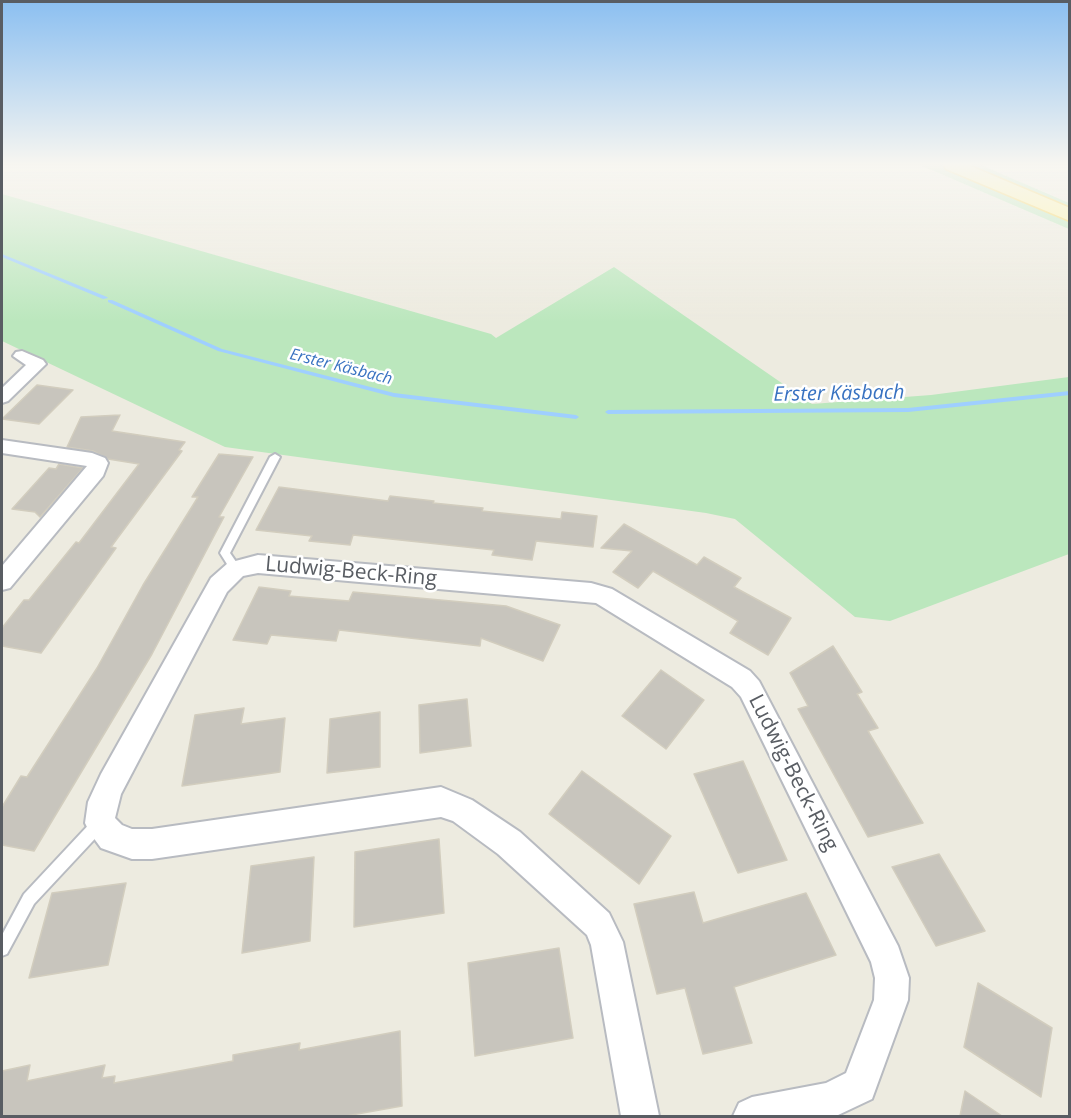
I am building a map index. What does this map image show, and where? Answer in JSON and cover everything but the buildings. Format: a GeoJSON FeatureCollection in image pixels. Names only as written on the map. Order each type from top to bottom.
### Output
{"type":"FeatureCollection","features":[{"type":"Feature","properties":{"kind":"street"},"geometry":{"type":"LineString","coordinates":[[2,397],[38,363],[22,356]]}},
{"type":"Feature","properties":{"kind":"street"},"geometry":{"type":"LineString","coordinates":[[2,447],[92,460],[98,463],[96,471],[2,581]]}},
{"type":"Feature","properties":{"kind":"street","name":"Ludwig-Beck-Ring"},"geometry":{"type":"LineString","coordinates":[[236,569],[258,564],[591,592],[604,596],[630,611],[741,679],[750,689],[886,957],[892,978],[891,1000],[860,1086],[829,1101],[752,1116]]}},
{"type":"Feature","properties":{"kind":"street"},"geometry":{"type":"LineString","coordinates":[[236,569],[219,585],[111,784],[103,802],[100,823],[112,837],[132,844],[152,844],[441,802],[462,810],[509,843],[598,924],[606,942],[640,1116]]}},
{"type":"Feature","properties":{"kind":"lane"},"geometry":{"type":"LineString","coordinates":[[236,569],[225,553],[275,457]]}},
{"type":"Feature","properties":{"kind":"lane"},"geometry":{"type":"LineString","coordinates":[[2,950],[28,899],[100,823]]}},
{"type":"Feature","properties":{"kind":"green space"},"geometry":{"type":"Polygon","coordinates":[[[2,217],[83,217],[491,334],[496,338],[614,267],[812,404],[931,395],[1069,377],[1069,554],[890,621],[855,617],[735,519],[706,513],[225,447],[2,341],[2,217]]]}},
{"type":"Feature","properties":{"kind":"green space"},"geometry":{"type":"Polygon","coordinates":[[[1041,217],[1058,217],[1069,222],[1069,229],[1041,217]]]}},
{"type":"Feature","properties":{"kind":"waterway","name":"Erster Käsbach"},"geometry":{"type":"LineString","coordinates":[[2,255],[105,298]]}},
{"type":"Feature","properties":{"kind":"waterway","name":"Erster Käsbach"},"geometry":{"type":"LineString","coordinates":[[110,301],[220,350],[394,395],[576,417]]}},
{"type":"Feature","properties":{"kind":"waterway","name":"Erster Käsbach"},"geometry":{"type":"LineString","coordinates":[[608,412],[908,410],[1070,393]]}}]}
